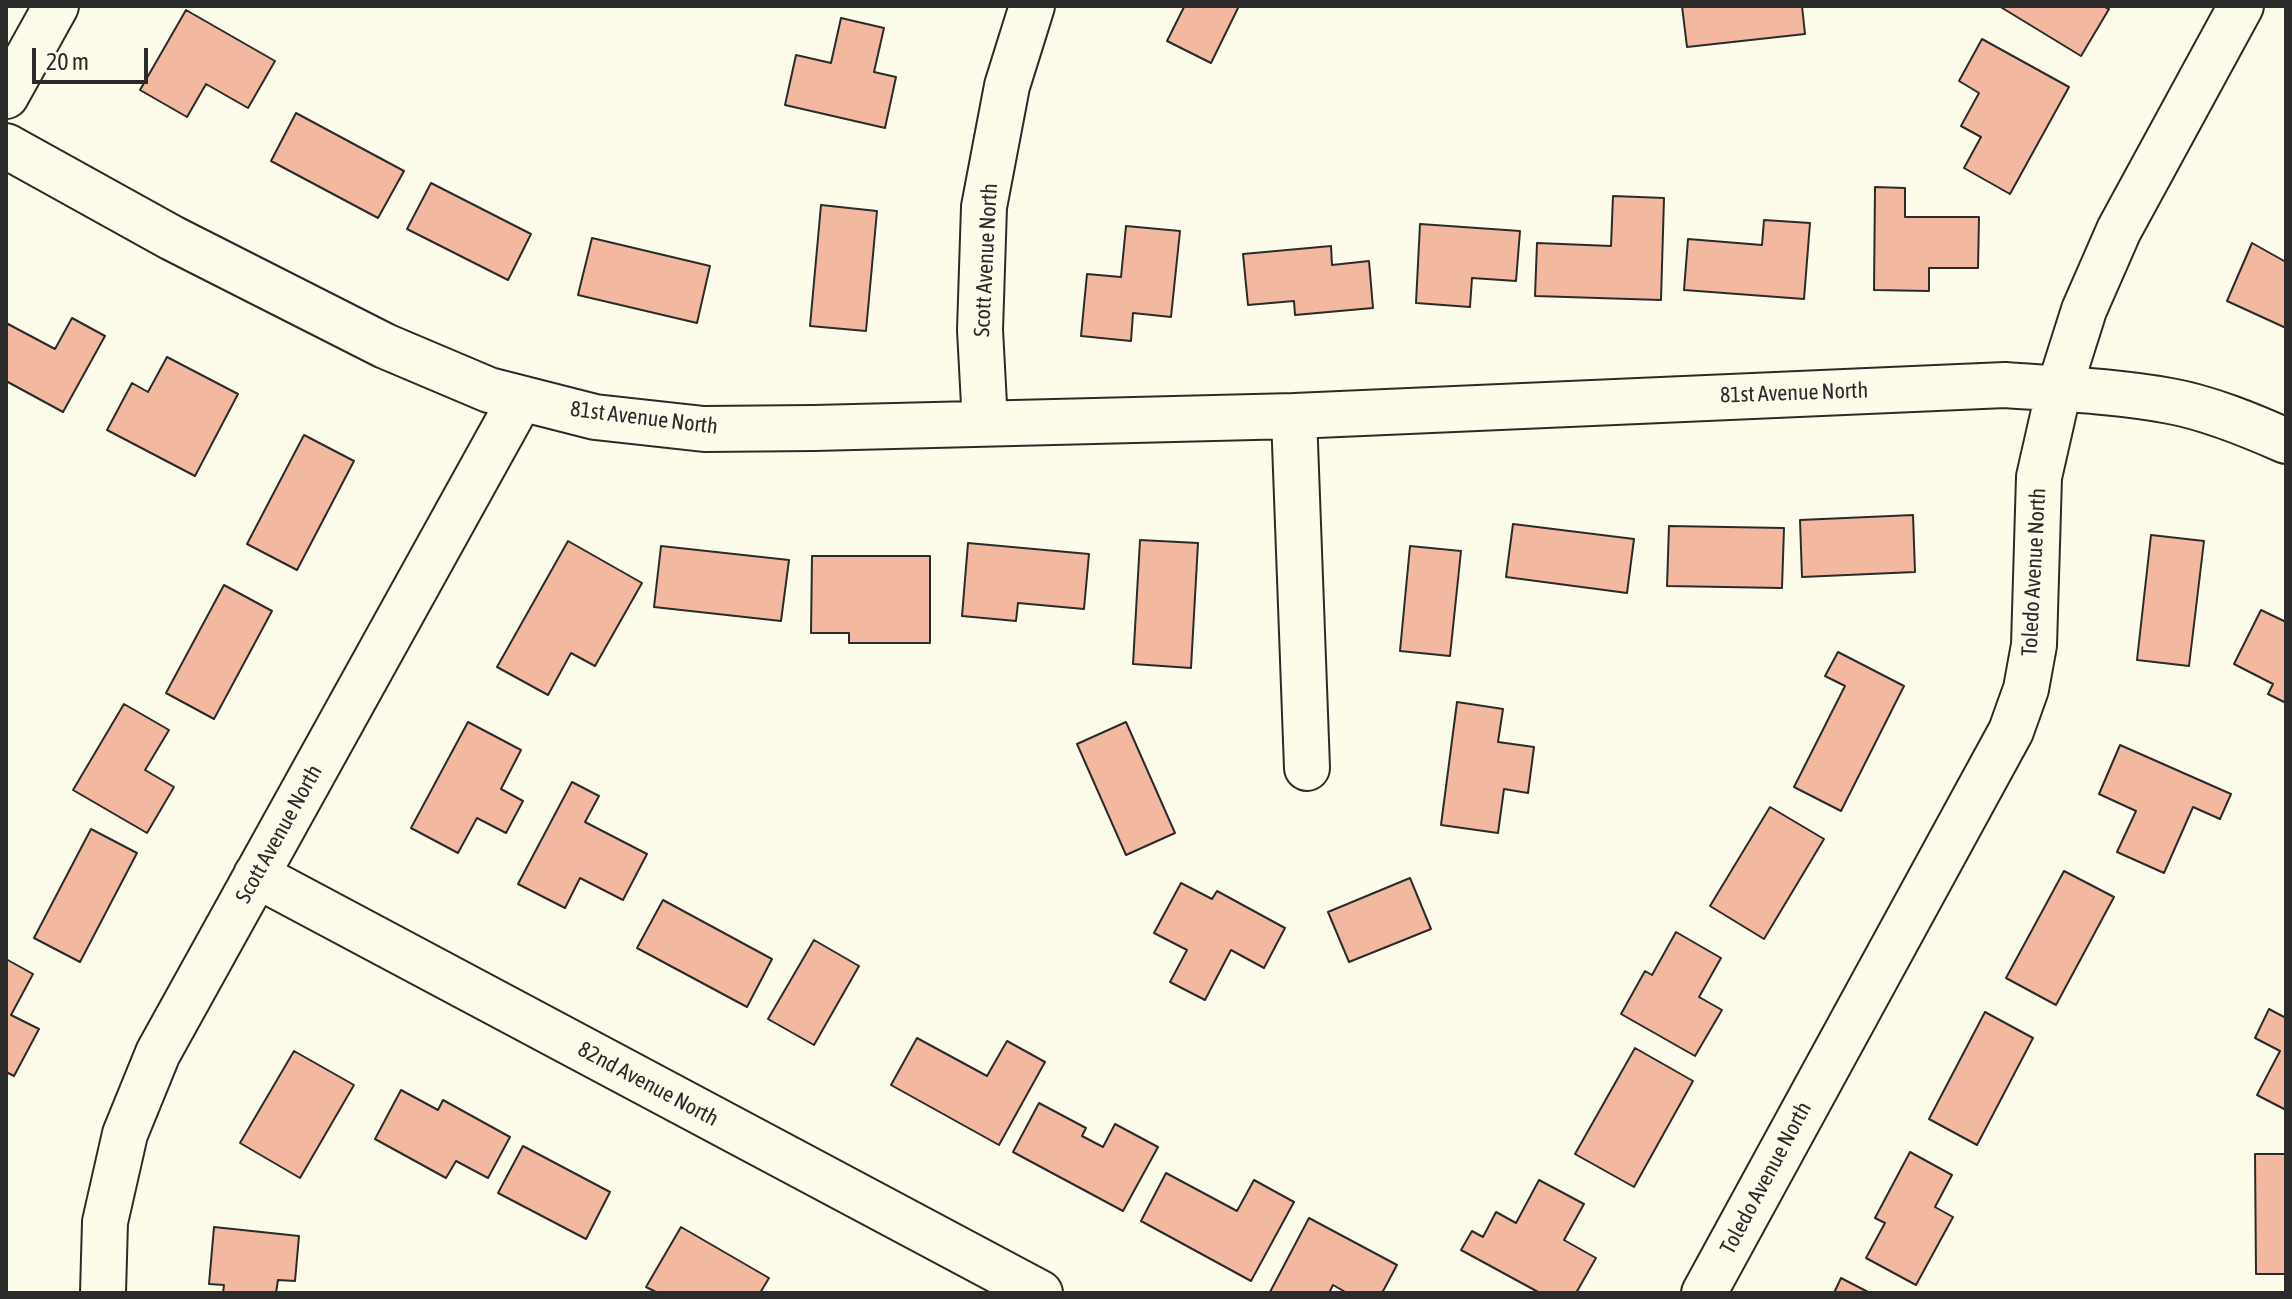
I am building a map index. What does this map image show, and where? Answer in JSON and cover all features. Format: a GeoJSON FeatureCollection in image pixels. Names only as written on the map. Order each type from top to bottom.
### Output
{"type":"FeatureCollection","features":[{"type":"Feature","properties":{"kind":"street"},"geometry":{"type":"LineString","coordinates":[[6,96],[56,6]]}},
{"type":"Feature","properties":{"kind":"street","name":"Scott Avenue North"},"geometry":{"type":"LineString","coordinates":[[985,423],[980,330],[984,207],[1007,86],[1032,6]]}},
{"type":"Feature","properties":{"kind":"street","name":"Toledo Avenue North"},"geometry":{"type":"LineString","coordinates":[[1704,1293],[2011,731],[2026,689],[2034,645],[2039,477],[2059,389],[2084,310],[2119,230],[2241,6]]}},
{"type":"Feature","properties":{"kind":"street","name":"81st Avenue North"},"geometry":{"type":"LineString","coordinates":[[6,146],[172,238],[385,346],[489,390],[595,417],[704,429],[1294,416],[2005,385],[2091,390],[2173,402],[2255,427],[2286,441]]}},
{"type":"Feature","properties":{"kind":"street","name":"Scott Avenue North"},"geometry":{"type":"LineString","coordinates":[[103,1293],[105,1222],[125,1134],[158,1053],[521,398]]}},
{"type":"Feature","properties":{"kind":"street"},"geometry":{"type":"LineString","coordinates":[[1294,416],[1307,768]]}},
{"type":"Feature","properties":{"kind":"street","name":"82nd Avenue North"},"geometry":{"type":"LineString","coordinates":[[256,875],[1040,1293]]}},
{"type":"Feature","properties":{"kind":"building"},"geometry":{"type":"Polygon","coordinates":[[[1182,6],[1239,6],[1211,63],[1167,41],[1182,6]]]}},
{"type":"Feature","properties":{"kind":"building"},"geometry":{"type":"Polygon","coordinates":[[[1682,6],[1802,6],[1805,34],[1687,47],[1682,6]]]}},
{"type":"Feature","properties":{"kind":"building"},"geometry":{"type":"Polygon","coordinates":[[[1999,6],[2103,6],[2109,9],[2081,56],[1999,6]]]}},
{"type":"Feature","properties":{"kind":"building"},"geometry":{"type":"Polygon","coordinates":[[[186,10],[275,61],[248,108],[206,84],[187,117],[140,90],[186,10]]]}},
{"type":"Feature","properties":{"kind":"building"},"geometry":{"type":"Polygon","coordinates":[[[841,18],[884,28],[874,72],[896,77],[885,128],[785,105],[796,55],[831,63],[841,18]]]}},
{"type":"Feature","properties":{"kind":"building"},"geometry":{"type":"Polygon","coordinates":[[[1982,39],[2069,87],[2010,194],[1964,168],[1981,137],[1961,126],[1979,93],[1959,81],[1982,39]]]}},
{"type":"Feature","properties":{"kind":"building"},"geometry":{"type":"Polygon","coordinates":[[[296,113],[404,171],[378,218],[271,161],[296,113]]]}},
{"type":"Feature","properties":{"kind":"building"},"geometry":{"type":"Polygon","coordinates":[[[431,183],[531,234],[508,280],[407,229],[431,183]]]}},
{"type":"Feature","properties":{"kind":"building"},"geometry":{"type":"Polygon","coordinates":[[[1875,187],[1905,188],[1905,217],[1979,217],[1978,268],[1929,268],[1929,291],[1874,290],[1875,187]]]}},
{"type":"Feature","properties":{"kind":"building"},"geometry":{"type":"Polygon","coordinates":[[[1613,196],[1664,198],[1661,300],[1535,296],[1537,243],[1611,246],[1613,196]]]}},
{"type":"Feature","properties":{"kind":"building"},"geometry":{"type":"Polygon","coordinates":[[[821,205],[877,211],[866,331],[810,326],[821,205]]]}},
{"type":"Feature","properties":{"kind":"building"},"geometry":{"type":"Polygon","coordinates":[[[1764,220],[1810,223],[1804,299],[1684,290],[1688,239],[1762,245],[1764,220]]]}},
{"type":"Feature","properties":{"kind":"building"},"geometry":{"type":"Polygon","coordinates":[[[1420,224],[1520,231],[1516,281],[1472,278],[1470,307],[1416,303],[1420,224]]]}},
{"type":"Feature","properties":{"kind":"building"},"geometry":{"type":"Polygon","coordinates":[[[1126,226],[1180,231],[1171,317],[1133,313],[1131,341],[1081,336],[1087,274],[1121,277],[1126,226]]]}},
{"type":"Feature","properties":{"kind":"building"},"geometry":{"type":"Polygon","coordinates":[[[592,238],[710,266],[697,323],[578,295],[592,238]]]}},
{"type":"Feature","properties":{"kind":"building"},"geometry":{"type":"Polygon","coordinates":[[[2252,243],[2286,262],[2286,328],[2227,301],[2252,243]]]}},
{"type":"Feature","properties":{"kind":"building"},"geometry":{"type":"Polygon","coordinates":[[[1331,246],[1332,265],[1369,261],[1373,308],[1295,315],[1294,301],[1248,305],[1243,254],[1331,246]]]}},
{"type":"Feature","properties":{"kind":"building"},"geometry":{"type":"Polygon","coordinates":[[[72,318],[105,336],[63,412],[6,381],[6,327],[8,324],[55,349],[72,318]]]}},
{"type":"Feature","properties":{"kind":"building"},"geometry":{"type":"Polygon","coordinates":[[[167,357],[238,394],[195,476],[107,430],[132,383],[148,392],[167,357]]]}},
{"type":"Feature","properties":{"kind":"building"},"geometry":{"type":"Polygon","coordinates":[[[304,435],[354,461],[297,570],[247,544],[304,435]]]}},
{"type":"Feature","properties":{"kind":"building"},"geometry":{"type":"Polygon","coordinates":[[[1913,515],[1915,572],[1802,577],[1800,520],[1913,515]]]}},
{"type":"Feature","properties":{"kind":"building"},"geometry":{"type":"Polygon","coordinates":[[[1513,524],[1634,539],[1627,593],[1506,577],[1513,524]]]}},
{"type":"Feature","properties":{"kind":"building"},"geometry":{"type":"Polygon","coordinates":[[[1669,526],[1784,528],[1782,588],[1667,586],[1669,526]]]}},
{"type":"Feature","properties":{"kind":"building"},"geometry":{"type":"Polygon","coordinates":[[[2151,535],[2204,541],[2189,666],[2137,660],[2151,535]]]}},
{"type":"Feature","properties":{"kind":"building"},"geometry":{"type":"Polygon","coordinates":[[[1140,540],[1198,543],[1191,668],[1133,664],[1140,540]]]}},
{"type":"Feature","properties":{"kind":"building"},"geometry":{"type":"Polygon","coordinates":[[[568,541],[642,583],[595,666],[571,653],[548,695],[497,667],[568,541]]]}},
{"type":"Feature","properties":{"kind":"building"},"geometry":{"type":"Polygon","coordinates":[[[968,543],[1089,554],[1084,609],[1018,603],[1016,621],[962,616],[968,543]]]}},
{"type":"Feature","properties":{"kind":"building"},"geometry":{"type":"Polygon","coordinates":[[[661,546],[789,560],[781,621],[654,607],[661,546]]]}},
{"type":"Feature","properties":{"kind":"building"},"geometry":{"type":"Polygon","coordinates":[[[1410,546],[1461,551],[1450,656],[1400,651],[1410,546]]]}},
{"type":"Feature","properties":{"kind":"building"},"geometry":{"type":"Polygon","coordinates":[[[812,556],[930,556],[930,643],[849,643],[849,633],[811,633],[812,556]]]}},
{"type":"Feature","properties":{"kind":"building"},"geometry":{"type":"Polygon","coordinates":[[[224,585],[272,611],[214,719],[166,693],[224,585]]]}},
{"type":"Feature","properties":{"kind":"building"},"geometry":{"type":"Polygon","coordinates":[[[2261,610],[2286,622],[2286,703],[2268,694],[2273,684],[2234,664],[2261,610]]]}},
{"type":"Feature","properties":{"kind":"building"},"geometry":{"type":"Polygon","coordinates":[[[1838,652],[1904,686],[1841,811],[1794,787],[1845,686],[1825,676],[1838,652]]]}},
{"type":"Feature","properties":{"kind":"building"},"geometry":{"type":"Polygon","coordinates":[[[1457,702],[1503,709],[1498,742],[1534,747],[1528,793],[1504,789],[1498,833],[1441,825],[1457,702]]]}},
{"type":"Feature","properties":{"kind":"building"},"geometry":{"type":"Polygon","coordinates":[[[124,704],[169,730],[145,770],[174,787],[147,833],[73,790],[124,704]]]}},
{"type":"Feature","properties":{"kind":"building"},"geometry":{"type":"Polygon","coordinates":[[[468,722],[521,750],[501,789],[523,801],[506,833],[477,818],[458,853],[411,828],[468,722]]]}},
{"type":"Feature","properties":{"kind":"building"},"geometry":{"type":"Polygon","coordinates":[[[1126,722],[1175,833],[1126,855],[1077,744],[1126,722]]]}},
{"type":"Feature","properties":{"kind":"building"},"geometry":{"type":"Polygon","coordinates":[[[2120,745],[2231,794],[2220,819],[2193,807],[2164,873],[2117,852],[2136,811],[2099,794],[2120,745]]]}},
{"type":"Feature","properties":{"kind":"building"},"geometry":{"type":"Polygon","coordinates":[[[572,782],[599,796],[585,822],[647,854],[623,900],[580,878],[565,908],[518,884],[572,782]]]}},
{"type":"Feature","properties":{"kind":"building"},"geometry":{"type":"Polygon","coordinates":[[[1770,807],[1824,839],[1764,939],[1710,906],[1770,807]]]}},
{"type":"Feature","properties":{"kind":"building"},"geometry":{"type":"Polygon","coordinates":[[[91,829],[137,853],[80,962],[34,938],[91,829]]]}},
{"type":"Feature","properties":{"kind":"building"},"geometry":{"type":"Polygon","coordinates":[[[2064,871],[2114,897],[2056,1005],[2006,978],[2064,871]]]}},
{"type":"Feature","properties":{"kind":"building"},"geometry":{"type":"Polygon","coordinates":[[[1410,878],[1431,929],[1349,962],[1328,912],[1410,878]]]}},
{"type":"Feature","properties":{"kind":"building"},"geometry":{"type":"Polygon","coordinates":[[[1181,883],[1212,899],[1217,891],[1285,928],[1264,968],[1231,950],[1205,1000],[1170,982],[1187,950],[1154,933],[1181,883]]]}},
{"type":"Feature","properties":{"kind":"building"},"geometry":{"type":"Polygon","coordinates":[[[663,900],[772,959],[747,1007],[637,948],[663,900]]]}},
{"type":"Feature","properties":{"kind":"building"},"geometry":{"type":"Polygon","coordinates":[[[1676,932],[1721,958],[1699,997],[1722,1010],[1695,1056],[1621,1014],[1645,971],[1652,975],[1676,932]]]}},
{"type":"Feature","properties":{"kind":"building"},"geometry":{"type":"Polygon","coordinates":[[[814,940],[859,966],[814,1045],[768,1019],[814,940]]]}},
{"type":"Feature","properties":{"kind":"building"},"geometry":{"type":"Polygon","coordinates":[[[6,959],[33,974],[11,1015],[39,1029],[14,1076],[6,1072],[6,959]]]}},
{"type":"Feature","properties":{"kind":"building"},"geometry":{"type":"Polygon","coordinates":[[[2269,1009],[2286,1018],[2286,1110],[2257,1095],[2280,1051],[2255,1038],[2269,1009]]]}},
{"type":"Feature","properties":{"kind":"building"},"geometry":{"type":"Polygon","coordinates":[[[1985,1012],[2033,1038],[1977,1145],[1929,1119],[1985,1012]]]}},
{"type":"Feature","properties":{"kind":"building"},"geometry":{"type":"Polygon","coordinates":[[[917,1038],[987,1076],[1007,1041],[1045,1062],[999,1145],[891,1085],[917,1038]]]}},
{"type":"Feature","properties":{"kind":"building"},"geometry":{"type":"Polygon","coordinates":[[[1635,1048],[1693,1081],[1634,1187],[1575,1154],[1635,1048]]]}},
{"type":"Feature","properties":{"kind":"building"},"geometry":{"type":"Polygon","coordinates":[[[294,1051],[354,1085],[300,1178],[240,1143],[294,1051]]]}},
{"type":"Feature","properties":{"kind":"building"},"geometry":{"type":"Polygon","coordinates":[[[401,1090],[438,1110],[443,1100],[510,1137],[488,1178],[456,1161],[446,1178],[375,1139],[401,1090]]]}},
{"type":"Feature","properties":{"kind":"building"},"geometry":{"type":"Polygon","coordinates":[[[1039,1103],[1086,1128],[1082,1136],[1103,1147],[1115,1124],[1158,1147],[1123,1211],[1013,1152],[1039,1103]]]}},
{"type":"Feature","properties":{"kind":"building"},"geometry":{"type":"Polygon","coordinates":[[[523,1146],[610,1192],[586,1239],[498,1193],[523,1146]]]}},
{"type":"Feature","properties":{"kind":"building"},"geometry":{"type":"Polygon","coordinates":[[[1910,1152],[1952,1175],[1935,1207],[1953,1217],[1916,1285],[1866,1258],[1885,1223],[1875,1218],[1910,1152]]]}},
{"type":"Feature","properties":{"kind":"building"},"geometry":{"type":"Polygon","coordinates":[[[2255,1154],[2286,1154],[2286,1274],[2256,1274],[2255,1154]]]}},
{"type":"Feature","properties":{"kind":"building"},"geometry":{"type":"Polygon","coordinates":[[[1166,1173],[1237,1211],[1254,1180],[1294,1202],[1251,1281],[1141,1221],[1166,1173]]]}},
{"type":"Feature","properties":{"kind":"building"},"geometry":{"type":"Polygon","coordinates":[[[1539,1180],[1584,1204],[1564,1240],[1596,1258],[1576,1293],[1540,1293],[1461,1250],[1472,1231],[1483,1237],[1496,1212],[1516,1223],[1539,1180]]]}},
{"type":"Feature","properties":{"kind":"building"},"geometry":{"type":"Polygon","coordinates":[[[1309,1218],[1397,1265],[1382,1293],[1347,1293],[1333,1285],[1329,1293],[1270,1292],[1309,1218]]]}},
{"type":"Feature","properties":{"kind":"building"},"geometry":{"type":"Polygon","coordinates":[[[214,1227],[299,1236],[295,1281],[278,1280],[276,1293],[223,1293],[224,1285],[209,1284],[214,1227]]]}},
{"type":"Feature","properties":{"kind":"building"},"geometry":{"type":"Polygon","coordinates":[[[681,1227],[769,1278],[760,1293],[658,1293],[646,1287],[681,1227]]]}},
{"type":"Feature","properties":{"kind":"building"},"geometry":{"type":"Polygon","coordinates":[[[1841,1278],[1870,1293],[1834,1293],[1841,1278]]]}}]}
